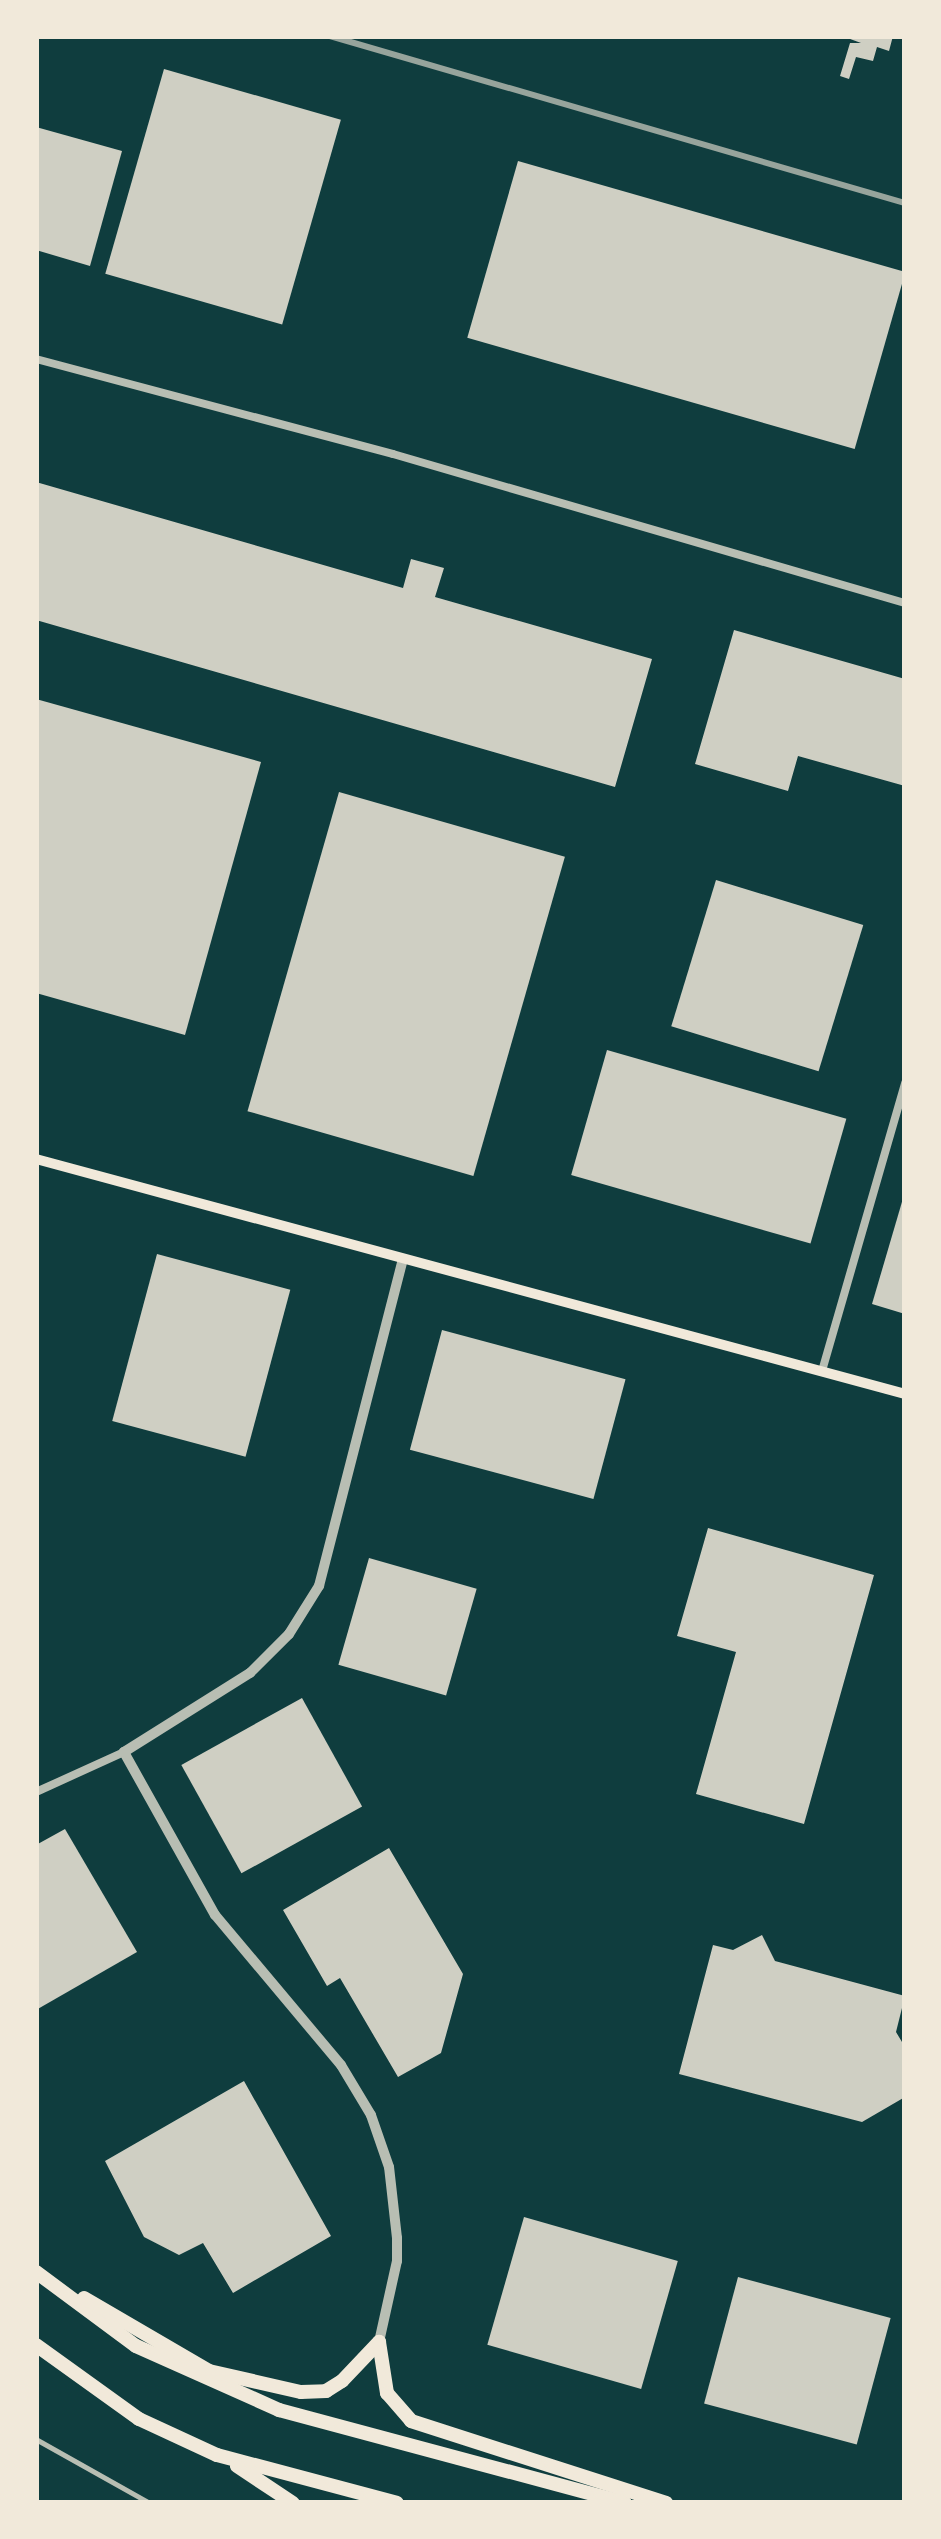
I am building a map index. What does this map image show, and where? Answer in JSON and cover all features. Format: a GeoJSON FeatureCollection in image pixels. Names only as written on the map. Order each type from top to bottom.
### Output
{"type":"FeatureCollection","features":[{"type":"Feature","properties":{"kind":"highway"},"geometry":{"type":"LineString","coordinates":[[36,2271],[209,2371],[264,2385],[326,2391],[358,2367],[379,2342]]}},
{"type":"Feature","properties":{"kind":"highway"},"geometry":{"type":"LineString","coordinates":[[36,2271],[136,2346],[279,2410],[626,2503]]}},
{"type":"Feature","properties":{"kind":"highway"},"geometry":{"type":"LineString","coordinates":[[379,2342],[387,2393],[411,2421],[666,2503]]}},
{"type":"Feature","properties":{"kind":"highway"},"geometry":{"type":"LineString","coordinates":[[36,2345],[139,2420],[217,2455],[293,2503]]}},
{"type":"Feature","properties":{"kind":"highway"},"geometry":{"type":"LineString","coordinates":[[217,2455],[397,2503]]}},
{"type":"Feature","properties":{"kind":"main road"},"geometry":{"type":"LineString","coordinates":[[36,1159],[905,1394]]}},
{"type":"Feature","properties":{"kind":"street"},"geometry":{"type":"LineString","coordinates":[[36,359],[393,454],[905,603]]}},
{"type":"Feature","properties":{"kind":"street"},"geometry":{"type":"LineString","coordinates":[[822,1371],[905,1083]]}},
{"type":"Feature","properties":{"kind":"street"},"geometry":{"type":"LineString","coordinates":[[36,1792],[124,1752],[250,1673],[289,1634],[319,1586],[403,1260]]}},
{"type":"Feature","properties":{"kind":"street"},"geometry":{"type":"LineString","coordinates":[[124,1752],[215,1915],[341,2065],[371,2115],[389,2168],[397,2238],[397,2261],[379,2342]]}},
{"type":"Feature","properties":{"kind":"lane"},"geometry":{"type":"LineString","coordinates":[[36,2439],[150,2503]]}},
{"type":"Feature","properties":{"kind":"building"},"geometry":{"type":"Polygon","coordinates":[[[842,36],[893,36],[889,51],[877,47],[873,61],[856,57],[849,79],[840,76],[850,43],[861,43],[842,36]]]}},
{"type":"Feature","properties":{"kind":"building"},"geometry":{"type":"Polygon","coordinates":[[[164,69],[341,120],[282,324],[105,274],[164,69]]]}},
{"type":"Feature","properties":{"kind":"building"},"geometry":{"type":"Polygon","coordinates":[[[36,127],[122,151],[90,266],[36,250],[36,127]]]}},
{"type":"Feature","properties":{"kind":"building"},"geometry":{"type":"Polygon","coordinates":[[[518,161],[905,272],[855,449],[467,338],[518,161]]]}},
{"type":"Feature","properties":{"kind":"building"},"geometry":{"type":"Polygon","coordinates":[[[36,482],[403,588],[411,559],[444,568],[435,597],[652,659],[615,787],[36,620],[36,482]]]}},
{"type":"Feature","properties":{"kind":"building"},"geometry":{"type":"Polygon","coordinates":[[[734,630],[905,679],[905,786],[798,756],[788,791],[695,764],[734,630]]]}},
{"type":"Feature","properties":{"kind":"building"},"geometry":{"type":"Polygon","coordinates":[[[36,699],[261,762],[185,1035],[36,993],[36,699]]]}},
{"type":"Feature","properties":{"kind":"building"},"geometry":{"type":"Polygon","coordinates":[[[339,792],[565,857],[473,1176],[247,1111],[339,792]]]}},
{"type":"Feature","properties":{"kind":"building"},"geometry":{"type":"Polygon","coordinates":[[[716,880],[863,925],[819,1071],[671,1026],[716,880]]]}},
{"type":"Feature","properties":{"kind":"building"},"geometry":{"type":"Polygon","coordinates":[[[607,1050],[846,1119],[811,1244],[571,1175],[607,1050]]]}},
{"type":"Feature","properties":{"kind":"building"},"geometry":{"type":"Polygon","coordinates":[[[905,1196],[905,1314],[872,1304],[905,1196]]]}},
{"type":"Feature","properties":{"kind":"building"},"geometry":{"type":"Polygon","coordinates":[[[157,1254],[290,1290],[246,1457],[112,1421],[157,1254]]]}},
{"type":"Feature","properties":{"kind":"building"},"geometry":{"type":"Polygon","coordinates":[[[442,1330],[626,1379],[593,1499],[410,1450],[442,1330]]]}},
{"type":"Feature","properties":{"kind":"building"},"geometry":{"type":"Polygon","coordinates":[[[708,1528],[874,1575],[804,1824],[696,1794],[736,1652],[677,1636],[708,1528]]]}},
{"type":"Feature","properties":{"kind":"building"},"geometry":{"type":"Polygon","coordinates":[[[369,1558],[477,1589],[446,1696],[338,1665],[369,1558]]]}},
{"type":"Feature","properties":{"kind":"building"},"geometry":{"type":"Polygon","coordinates":[[[302,1698],[362,1806],[241,1873],[181,1765],[302,1698]]]}},
{"type":"Feature","properties":{"kind":"building"},"geometry":{"type":"Polygon","coordinates":[[[65,1829],[137,1952],[36,2010],[36,1845],[65,1829]]]}},
{"type":"Feature","properties":{"kind":"building"},"geometry":{"type":"Polygon","coordinates":[[[389,1848],[463,1974],[441,2053],[398,2077],[340,1978],[327,1986],[283,1910],[389,1848]]]}},
{"type":"Feature","properties":{"kind":"building"},"geometry":{"type":"Polygon","coordinates":[[[762,1935],[775,1961],[905,1996],[896,2032],[905,2047],[905,2097],[862,2122],[679,2074],[713,1945],[733,1950],[762,1935]]]}},
{"type":"Feature","properties":{"kind":"building"},"geometry":{"type":"Polygon","coordinates":[[[244,2081],[331,2236],[233,2293],[203,2243],[179,2255],[144,2237],[105,2161],[244,2081]]]}},
{"type":"Feature","properties":{"kind":"building"},"geometry":{"type":"Polygon","coordinates":[[[524,2217],[678,2261],[641,2389],[487,2345],[524,2217]]]}},
{"type":"Feature","properties":{"kind":"building"},"geometry":{"type":"Polygon","coordinates":[[[738,2277],[891,2318],[857,2444],[704,2404],[738,2277]]]}},
{"type":"Feature","properties":{"kind":"railway"},"geometry":{"type":"LineString","coordinates":[[330,36],[905,203]]}}]}
